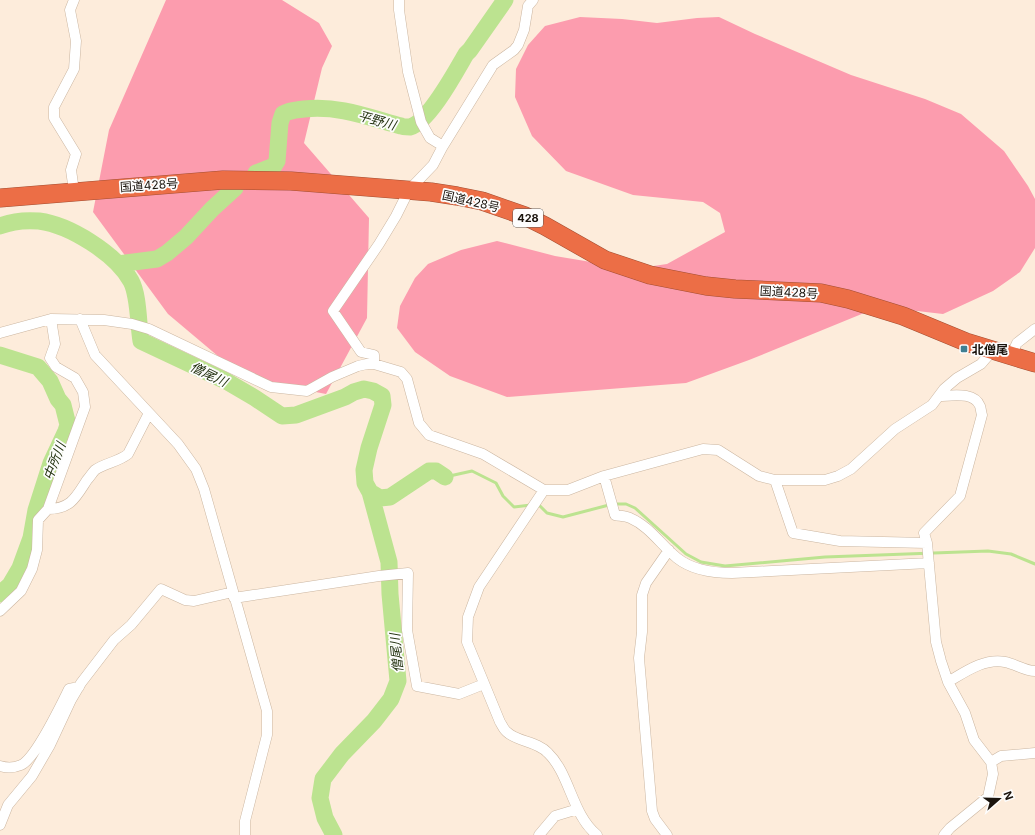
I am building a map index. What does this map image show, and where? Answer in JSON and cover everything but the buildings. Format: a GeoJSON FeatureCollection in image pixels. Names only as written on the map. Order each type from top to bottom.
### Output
{"type":"FeatureCollection","features":[{"type":"Feature","properties":{"kind":"highway","name":"国道428号"},"geometry":{"type":"LineString","coordinates":[[0,198],[223,180],[291,181],[409,190],[464,197],[482,201],[525,216],[605,260],[650,275],[706,286],[735,289],[821,293],[848,299],[902,316],[966,342],[1035,363]]}},
{"type":"Feature","properties":{"kind":"street"},"geometry":{"type":"LineString","coordinates":[[74,0],[70,10],[76,41],[74,69],[54,107],[54,118],[76,154],[71,170],[74,191]]}},
{"type":"Feature","properties":{"kind":"street"},"geometry":{"type":"LineString","coordinates":[[399,0],[399,10],[408,72],[421,122],[430,138],[444,146]]}},
{"type":"Feature","properties":{"kind":"street"},"geometry":{"type":"LineString","coordinates":[[374,364],[374,355],[361,352],[333,311],[379,244],[396,216],[409,190],[433,165],[493,65],[514,50],[518,45],[524,30],[528,6],[533,0]]}},
{"type":"Feature","properties":{"kind":"street"},"geometry":{"type":"LineString","coordinates":[[0,333],[51,319],[104,320],[132,324],[149,329],[271,388],[307,391],[332,377],[358,366],[374,364],[401,372],[408,379],[419,423],[429,435],[483,454],[544,490],[568,490],[604,476],[703,449],[718,450],[759,476],[776,480],[826,480],[851,469],[895,429],[932,405],[944,389],[957,378],[981,364],[993,350]]}},
{"type":"Feature","properties":{"kind":"street"},"geometry":{"type":"LineString","coordinates":[[0,611],[21,591],[32,569],[37,550],[38,520],[48,508],[85,407],[83,392],[75,378],[56,367],[50,358],[55,344],[51,319]]}},
{"type":"Feature","properties":{"kind":"street"},"geometry":{"type":"LineString","coordinates":[[80,319],[95,355],[178,444],[196,469],[204,489],[267,711],[268,735],[245,821],[245,835]]}},
{"type":"Feature","properties":{"kind":"street"},"geometry":{"type":"LineString","coordinates":[[1011,356],[1017,343],[1035,329]]}},
{"type":"Feature","properties":{"kind":"street"},"geometry":{"type":"LineString","coordinates":[[939,396],[964,395],[975,399],[980,405],[982,415],[960,496],[924,533],[927,543],[936,642],[948,682],[965,713],[974,740],[991,762],[993,774],[988,797],[950,828],[944,835]]}},
{"type":"Feature","properties":{"kind":"street"},"geometry":{"type":"LineString","coordinates":[[48,508],[56,509],[66,506],[73,501],[93,472],[123,458],[128,454],[149,413]]}},
{"type":"Feature","properties":{"kind":"street"},"geometry":{"type":"LineString","coordinates":[[604,476],[615,515],[630,518],[642,525],[678,559],[698,569],[715,573],[818,570],[842,567],[929,563]]}},
{"type":"Feature","properties":{"kind":"street"},"geometry":{"type":"LineString","coordinates":[[776,480],[793,533],[840,541],[927,543]]}},
{"type":"Feature","properties":{"kind":"street"},"geometry":{"type":"LineString","coordinates":[[544,490],[479,588],[468,617],[467,642],[500,722],[507,732],[540,746],[548,752],[556,762],[578,809],[591,830],[597,835]]}},
{"type":"Feature","properties":{"kind":"street"},"geometry":{"type":"LineString","coordinates":[[668,835],[655,819],[652,812],[639,658],[642,632],[642,595],[646,583],[669,550]]}},
{"type":"Feature","properties":{"kind":"street"},"geometry":{"type":"LineString","coordinates":[[0,825],[8,805],[32,776],[50,745],[71,700],[79,687],[114,640],[131,626],[161,589],[185,600],[194,601],[408,573],[407,630],[417,686],[459,694],[484,684]]}},
{"type":"Feature","properties":{"kind":"street"},"geometry":{"type":"LineString","coordinates":[[948,682],[977,666],[992,662],[1006,662],[1022,669],[1035,670]]}},
{"type":"Feature","properties":{"kind":"street"},"geometry":{"type":"LineString","coordinates":[[0,767],[11,768],[22,765],[32,755],[53,721],[69,689],[79,687]]}},
{"type":"Feature","properties":{"kind":"street"},"geometry":{"type":"LineString","coordinates":[[991,762],[1002,756],[1035,753]]}},
{"type":"Feature","properties":{"kind":"street"},"geometry":{"type":"LineString","coordinates":[[539,835],[555,816],[578,809]]}},
{"type":"Feature","properties":{"kind":"shaded area"},"geometry":{"type":"Polygon","coordinates":[[[166,0],[282,0],[319,23],[332,46],[322,68],[304,143],[369,218],[367,318],[326,394],[244,378],[168,314],[93,212],[109,130],[166,0]]]}},
{"type":"Feature","properties":{"kind":"shaded area"},"geometry":{"type":"Polygon","coordinates":[[[580,17],[622,19],[657,23],[719,17],[851,75],[925,99],[961,114],[1004,151],[1028,186],[1035,199],[1035,248],[1020,272],[993,291],[943,314],[900,309],[869,311],[749,360],[686,383],[507,397],[450,376],[415,352],[397,328],[400,306],[415,278],[428,264],[461,250],[497,241],[555,256],[633,269],[667,264],[725,232],[720,213],[703,202],[633,195],[566,171],[532,136],[515,97],[516,69],[528,45],[545,26],[580,17]]]}},
{"type":"Feature","properties":{"kind":"waterway","name":"平野川"},"geometry":{"type":"LineString","coordinates":[[256,173],[274,166],[277,161],[280,123],[283,114],[294,110],[317,108],[341,110],[403,127],[410,127],[417,123],[425,116],[441,95],[466,54],[505,0]]}},
{"type":"Feature","properties":{"kind":"waterway","name":"平野川"},"geometry":{"type":"LineString","coordinates":[[118,264],[157,259],[167,253],[186,237],[212,209],[235,188]]}},
{"type":"Feature","properties":{"kind":"waterway","name":"僧尾川"},"geometry":{"type":"LineString","coordinates":[[0,226],[19,221],[39,221],[64,228],[91,242],[115,261],[131,281],[136,294],[141,341],[226,381],[282,416],[296,415],[364,389],[373,391],[382,396],[383,405],[369,448],[364,470],[365,483],[370,492],[380,498],[390,497],[429,471],[436,471],[445,477]]}},
{"type":"Feature","properties":{"kind":"waterway","name":"中所川"},"geometry":{"type":"LineString","coordinates":[[0,355],[38,367],[50,381],[58,399],[63,405],[68,425],[51,463],[36,510],[31,538],[20,568],[10,585],[0,594]]}},
{"type":"Feature","properties":{"kind":"waterway"},"geometry":{"type":"LineString","coordinates":[[445,477],[472,471],[496,483],[503,496],[514,507],[531,505]]}},
{"type":"Feature","properties":{"kind":"waterway","name":"僧尾川"},"geometry":{"type":"LineString","coordinates":[[334,835],[325,818],[320,798],[323,779],[342,754],[374,721],[391,699],[398,681],[390,594],[389,562],[370,492]]}},
{"type":"Feature","properties":{"kind":"waterway"},"geometry":{"type":"LineString","coordinates":[[615,504],[626,504],[635,508],[686,554],[701,562],[725,566],[825,557],[988,551],[1011,554],[1035,564]]}},
{"type":"Feature","properties":{"kind":"waterway"},"geometry":{"type":"LineString","coordinates":[[537,505],[547,513],[563,517],[609,505]]}},
{"type":"Feature","properties":{"kind":"place","name":"北僧尾"},"geometry":{"type":"Point","coordinates":[964,349]}}]}
